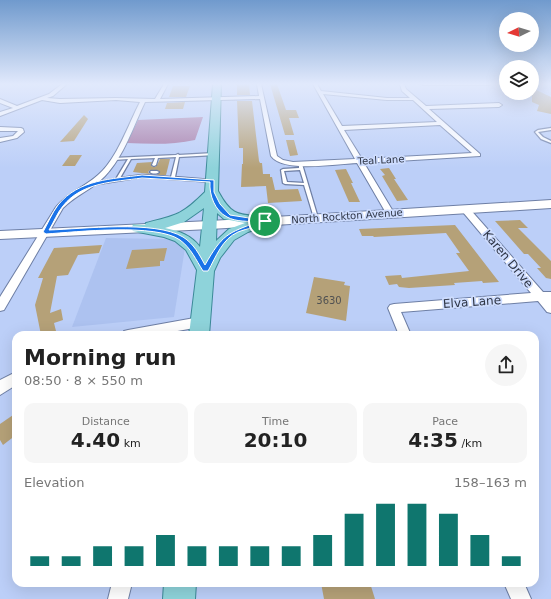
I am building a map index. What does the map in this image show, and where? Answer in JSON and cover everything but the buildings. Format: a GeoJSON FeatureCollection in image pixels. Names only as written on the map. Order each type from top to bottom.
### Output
{"type":"FeatureCollection","features":[{"type":"Feature","properties":{"kind":"main road"},"geometry":{"type":"LineString","coordinates":[[200,329],[210,225],[216,112]]}},
{"type":"Feature","properties":{"kind":"main road"},"geometry":{"type":"LineString","coordinates":[[212,186],[217,204],[228,216],[265,221]]}},
{"type":"Feature","properties":{"kind":"main road"},"geometry":{"type":"LineString","coordinates":[[138,228],[168,223],[185,217],[193,212],[212,186]]}},
{"type":"Feature","properties":{"kind":"main road","name":"North Rockton Avenue"},"geometry":{"type":"LineString","coordinates":[[0,235],[210,225],[551,204]]}},
{"type":"Feature","properties":{"kind":"main road"},"geometry":{"type":"LineString","coordinates":[[206,270],[219,246],[226,238],[235,232],[265,221]]}},
{"type":"Feature","properties":{"kind":"main road"},"geometry":{"type":"LineString","coordinates":[[138,228],[172,234],[180,238],[192,247],[206,270]]}},
{"type":"Feature","properties":{"kind":"main road"},"geometry":{"type":"LineString","coordinates":[[179,599],[180,587]]}},
{"type":"Feature","properties":{"kind":"street"},"geometry":{"type":"LineString","coordinates":[[0,307],[60,207],[67,199],[101,177],[114,159],[138,112]]}},
{"type":"Feature","properties":{"kind":"street","name":"Teal Lane"},"geometry":{"type":"LineString","coordinates":[[265,112],[275,157],[283,162],[301,166],[359,161],[478,155],[443,124]]}},
{"type":"Feature","properties":{"kind":"street"},"geometry":{"type":"LineString","coordinates":[[332,112],[390,213]]}},
{"type":"Feature","properties":{"kind":"street"},"geometry":{"type":"LineString","coordinates":[[429,112],[443,124]]}},
{"type":"Feature","properties":{"kind":"street"},"geometry":{"type":"LineString","coordinates":[[341,128],[443,124]]}},
{"type":"Feature","properties":{"kind":"street"},"geometry":{"type":"LineString","coordinates":[[0,130],[21,130],[21,132],[15,137],[0,140]]}},
{"type":"Feature","properties":{"kind":"street","name":"Karen Drive"},"geometry":{"type":"LineString","coordinates":[[466,209],[546,297],[551,309]]}},
{"type":"Feature","properties":{"kind":"street","name":"Elva Lane"},"geometry":{"type":"LineString","coordinates":[[403,331],[394,308],[546,297]]}},
{"type":"Feature","properties":{"kind":"street"},"geometry":{"type":"LineString","coordinates":[[176,331],[200,329]]}},
{"type":"Feature","properties":{"kind":"street"},"geometry":{"type":"LineString","coordinates":[[0,388],[12,380]]}},
{"type":"Feature","properties":{"kind":"street"},"geometry":{"type":"LineString","coordinates":[[118,599],[121,587]]}},
{"type":"Feature","properties":{"kind":"street"},"geometry":{"type":"LineString","coordinates":[[516,587],[521,599]]}},
{"type":"Feature","properties":{"kind":"lane"},"geometry":{"type":"LineString","coordinates":[[551,129],[536,132],[542,138],[551,142]]}},
{"type":"Feature","properties":{"kind":"lane"},"geometry":{"type":"LineString","coordinates":[[114,159],[214,154]]}},
{"type":"Feature","properties":{"kind":"lane"},"geometry":{"type":"LineString","coordinates":[[154,168],[157,156]]}},
{"type":"Feature","properties":{"kind":"lane"},"geometry":{"type":"LineString","coordinates":[[173,178],[178,156]]}},
{"type":"Feature","properties":{"kind":"lane"},"geometry":{"type":"LineString","coordinates":[[118,179],[130,158]]}},
{"type":"Feature","properties":{"kind":"lane"},"geometry":{"type":"LineString","coordinates":[[170,161],[177,160]]}},
{"type":"Feature","properties":{"kind":"lane"},"geometry":{"type":"LineString","coordinates":[[169,166],[176,166]]}},
{"type":"Feature","properties":{"kind":"lane"},"geometry":{"type":"LineString","coordinates":[[306,184],[285,183],[282,172],[301,166],[316,218]]}},
{"type":"Feature","properties":{"kind":"lane"},"geometry":{"type":"LineString","coordinates":[[90,184],[118,179],[154,168],[173,178],[212,186]]}},
{"type":"Feature","properties":{"kind":"lane"},"geometry":{"type":"LineString","coordinates":[[167,171],[174,171]]}},
{"type":"Feature","properties":{"kind":"shaded area"},"geometry":{"type":"Polygon","coordinates":[[[203,117],[195,140],[187,142],[153,144],[127,143],[138,120],[203,117]]]}},
{"type":"Feature","properties":{"kind":"shaded area"},"geometry":{"type":"Polygon","coordinates":[[[106,238],[165,239],[174,241],[185,248],[174,317],[72,327],[106,238]]]}},
{"type":"Feature","properties":{"kind":"route"},"geometry":{"type":"LineString","coordinates":[[142,176],[157,176],[192,181],[212,181],[212,192],[217,204],[228,216],[265,221],[235,232],[226,238],[219,246],[206,270],[195,255],[192,247],[187,242],[172,234],[138,228],[46,232],[60,207],[76,192],[90,184],[142,176]]}}]}
